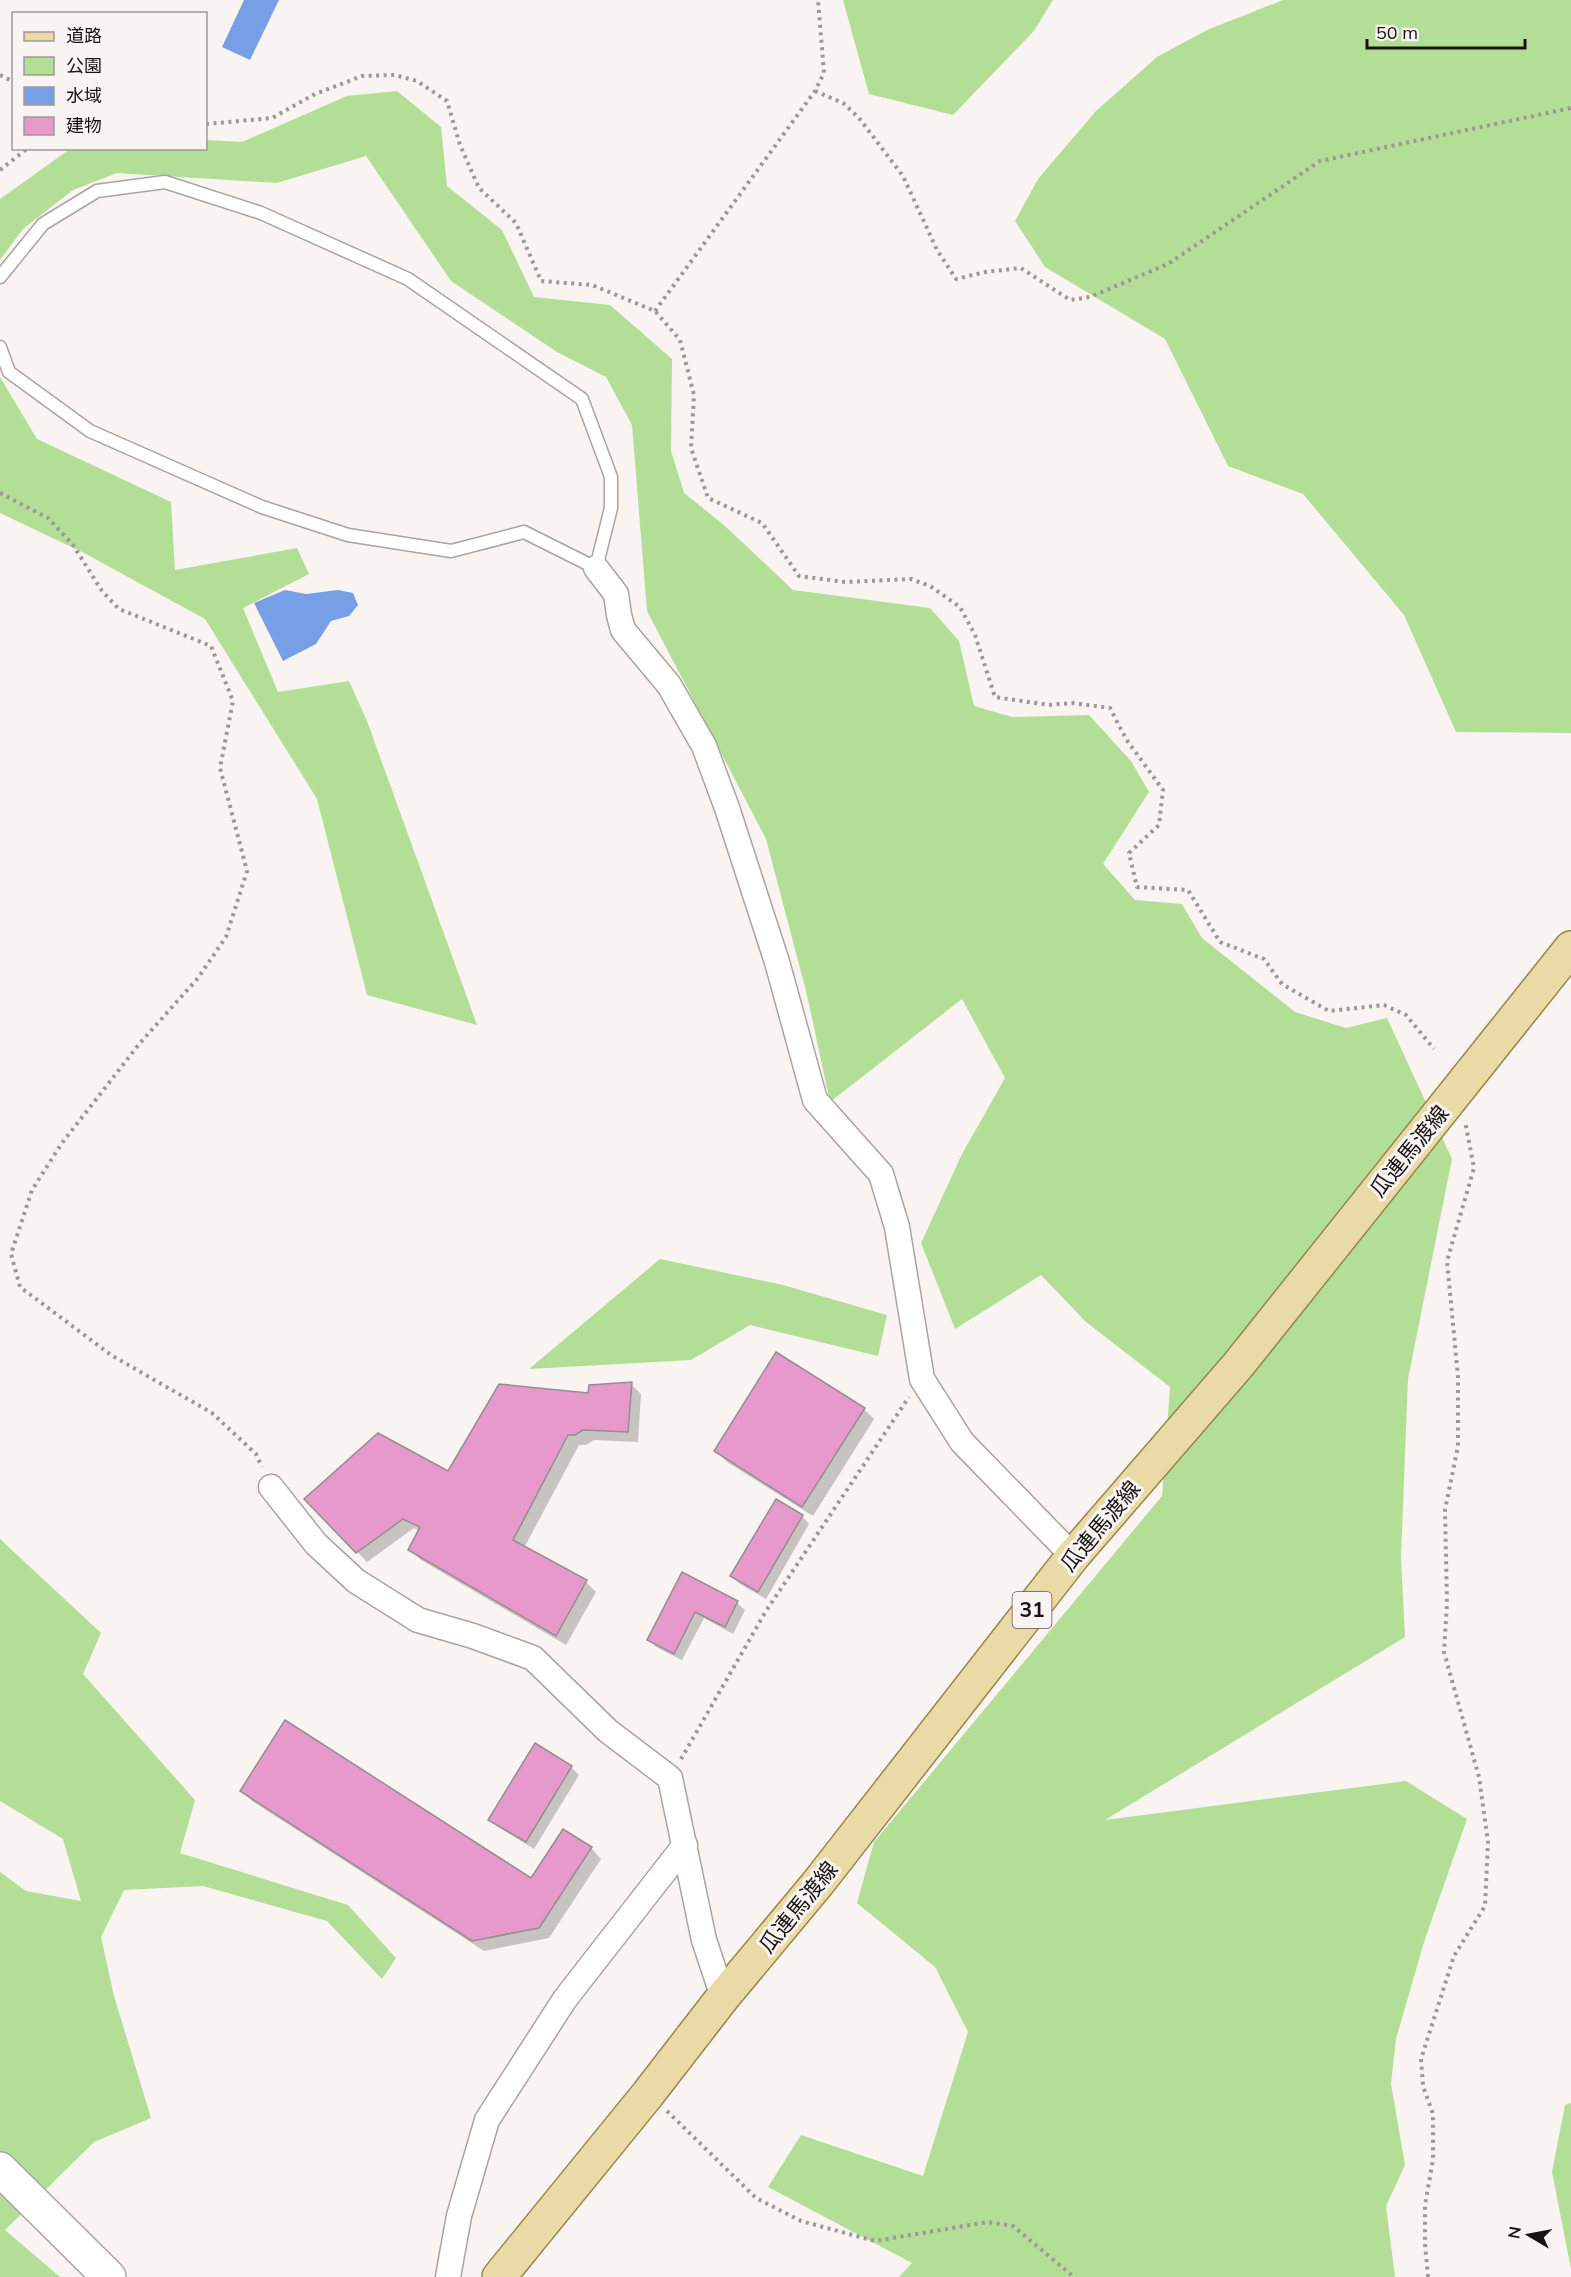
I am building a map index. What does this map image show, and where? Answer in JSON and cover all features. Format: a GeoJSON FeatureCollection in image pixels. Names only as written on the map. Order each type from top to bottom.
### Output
{"type":"FeatureCollection","features":[{"type":"Feature","properties":{"kind":"main road","name":"瓜連馬渡線"},"geometry":{"type":"LineString","coordinates":[[499,2277],[648,2094],[723,1997],[818,1883],[1073,1556],[1239,1365],[1571,948]]}},
{"type":"Feature","properties":{"kind":"main road"},"geometry":{"type":"LineString","coordinates":[[0,2169],[108,2277]]}},
{"type":"Feature","properties":{"kind":"street"},"geometry":{"type":"LineString","coordinates":[[596,568],[616,594],[623,630],[669,685],[704,746],[727,808],[777,962],[815,1100],[881,1174],[897,1227],[921,1379],[962,1443],[1073,1556]]}},
{"type":"Feature","properties":{"kind":"street"},"geometry":{"type":"LineString","coordinates":[[271,1487],[316,1544],[356,1581],[418,1620],[473,1636],[533,1659],[608,1731],[670,1778],[704,1940],[723,1997]]}},
{"type":"Feature","properties":{"kind":"street"},"geometry":{"type":"LineString","coordinates":[[448,2277],[459,2216],[487,2120],[565,1999],[685,1845]]}},
{"type":"Feature","properties":{"kind":"lane"},"geometry":{"type":"LineString","coordinates":[[0,277],[43,224],[97,191],[165,182],[261,213],[408,279],[582,399],[611,477],[611,508],[596,568],[524,532],[452,551],[348,535],[262,507],[90,431],[9,372],[0,347]]}},
{"type":"Feature","properties":{"kind":"path"},"geometry":{"type":"LineString","coordinates":[[655,311],[815,91],[824,73],[818,0]]}},
{"type":"Feature","properties":{"kind":"path"},"geometry":{"type":"LineString","coordinates":[[207,124],[272,118],[315,94],[362,76],[395,75],[417,81],[447,101],[460,145],[479,188],[516,223],[541,281],[592,285],[655,311],[680,340],[694,395],[691,448],[708,498],[762,524],[799,576],[845,582],[911,579],[930,586],[960,607],[975,635],[994,697],[1049,705],[1072,703],[1110,708],[1126,739],[1163,790],[1159,825],[1129,853],[1137,887],[1188,890],[1220,942],[1264,959],[1282,984],[1329,1011],[1384,1005],[1406,1015],[1434,1049]]}},
{"type":"Feature","properties":{"kind":"path"},"geometry":{"type":"LineString","coordinates":[[815,91],[843,103],[859,118],[903,176],[937,250],[956,279],[985,272],[1021,268],[1070,300],[1090,297],[1168,264],[1320,161],[1571,108]]}},
{"type":"Feature","properties":{"kind":"path"},"geometry":{"type":"LineString","coordinates":[[0,170],[25,150]]}},
{"type":"Feature","properties":{"kind":"path"},"geometry":{"type":"LineString","coordinates":[[0,493],[48,518],[73,545],[102,591],[120,609],[211,646],[233,701],[220,768],[247,871],[226,938],[198,978],[140,1042],[62,1143],[32,1190],[11,1254],[20,1287],[111,1355],[212,1413],[256,1454],[271,1487]]}},
{"type":"Feature","properties":{"kind":"path"},"geometry":{"type":"LineString","coordinates":[[1428,2277],[1425,2205],[1432,2160],[1433,2114],[1423,2086],[1421,2059],[1454,1956],[1485,1906],[1488,1842],[1479,1777],[1444,1652],[1447,1604],[1445,1510],[1458,1446],[1458,1377],[1447,1261],[1473,1168],[1465,1121]]}},
{"type":"Feature","properties":{"kind":"path"},"geometry":{"type":"LineString","coordinates":[[670,1778],[766,1611],[921,1379]]}},
{"type":"Feature","properties":{"kind":"path"},"geometry":{"type":"LineString","coordinates":[[648,2094],[756,2198],[801,2221],[875,2241],[988,2222],[1013,2226],[1074,2277]]}},
{"type":"Feature","properties":{"kind":"green space"},"geometry":{"type":"Polygon","coordinates":[[[843,0],[1053,0],[1034,31],[953,115],[869,94],[843,0]]]}},
{"type":"Feature","properties":{"kind":"green space"},"geometry":{"type":"Polygon","coordinates":[[[1283,0],[1571,0],[1571,733],[1456,732],[1404,615],[1303,494],[1228,466],[1165,339],[1045,267],[1015,221],[1038,179],[1096,111],[1157,57],[1207,30],[1283,0]]]}},
{"type":"Feature","properties":{"kind":"green space"},"geometry":{"type":"Polygon","coordinates":[[[397,91],[441,127],[447,186],[502,230],[534,297],[610,305],[672,359],[671,451],[684,493],[724,525],[793,590],[930,608],[959,641],[974,706],[1012,717],[1089,715],[1131,761],[1149,792],[1103,864],[1135,900],[1182,904],[1202,938],[1295,1012],[1346,1028],[1387,1018],[1452,1159],[1408,1379],[1401,1557],[1405,1637],[1105,1820],[1406,1781],[1467,1819],[1425,1939],[1396,2039],[1391,2084],[1405,2165],[1386,2206],[1395,2277],[899,2277],[912,2263],[768,2187],[801,2135],[923,2176],[968,2032],[935,1967],[857,1903],[874,1842],[1162,1496],[1170,1387],[1086,1322],[1041,1275],[955,1329],[921,1243],[962,1154],[1005,1078],[962,999],[830,1102],[807,995],[766,839],[647,611],[632,425],[606,377],[557,352],[451,281],[366,156],[277,183],[117,173],[73,190],[23,229],[0,260],[0,199],[69,150],[207,150],[207,140],[242,142],[347,96],[397,91]]]}},
{"type":"Feature","properties":{"kind":"green space"},"geometry":{"type":"Polygon","coordinates":[[[0,377],[37,439],[171,502],[175,570],[297,548],[309,574],[243,608],[278,692],[349,681],[367,721],[477,1025],[367,995],[317,799],[205,619],[84,553],[0,513],[0,377]]]}},
{"type":"Feature","properties":{"kind":"green space"},"geometry":{"type":"Polygon","coordinates":[[[660,1259],[783,1285],[887,1315],[878,1356],[750,1325],[691,1360],[529,1369],[660,1259]]]}},
{"type":"Feature","properties":{"kind":"green space"},"geometry":{"type":"Polygon","coordinates":[[[0,1539],[101,1633],[83,1674],[195,1800],[180,1853],[348,1905],[396,1958],[382,1979],[327,1921],[203,1886],[124,1890],[101,1937],[114,1996],[151,2118],[94,2142],[5,2230],[60,2277],[0,2277],[0,1872],[26,1891],[81,1901],[63,1839],[0,1801],[0,1539]]]}},
{"type":"Feature","properties":{"kind":"green space"},"geometry":{"type":"Polygon","coordinates":[[[1571,2103],[1571,2269],[1552,2172],[1565,2105],[1571,2103]]]}},
{"type":"Feature","properties":{"kind":"water"},"geometry":{"type":"Polygon","coordinates":[[[244,0],[279,0],[250,60],[222,47],[244,0]]]}},
{"type":"Feature","properties":{"kind":"water"},"geometry":{"type":"Polygon","coordinates":[[[285,590],[306,594],[338,590],[353,593],[358,605],[349,616],[331,621],[316,644],[283,661],[254,603],[285,590]]]}},
{"type":"Feature","properties":{"kind":"building"},"geometry":{"type":"Polygon","coordinates":[[[776,1352],[865,1408],[802,1507],[714,1451],[776,1352]]]}},
{"type":"Feature","properties":{"kind":"building"},"geometry":{"type":"Polygon","coordinates":[[[632,1382],[628,1432],[583,1430],[575,1435],[568,1435],[513,1540],[587,1580],[556,1636],[408,1550],[420,1527],[403,1519],[356,1553],[304,1499],[378,1433],[448,1471],[499,1384],[588,1393],[589,1385],[632,1382]]]}},
{"type":"Feature","properties":{"kind":"building"},"geometry":{"type":"Polygon","coordinates":[[[776,1499],[803,1515],[758,1592],[730,1576],[776,1499]]]}},
{"type":"Feature","properties":{"kind":"building"},"geometry":{"type":"Polygon","coordinates":[[[682,1572],[738,1601],[725,1627],[695,1612],[674,1654],[647,1640],[682,1572]]]}},
{"type":"Feature","properties":{"kind":"building"},"geometry":{"type":"Polygon","coordinates":[[[285,1720],[531,1878],[563,1829],[592,1847],[539,1928],[472,1941],[240,1791],[285,1720]]]}},
{"type":"Feature","properties":{"kind":"building"},"geometry":{"type":"Polygon","coordinates":[[[535,1743],[572,1766],[526,1842],[488,1820],[535,1743]]]}}]}
